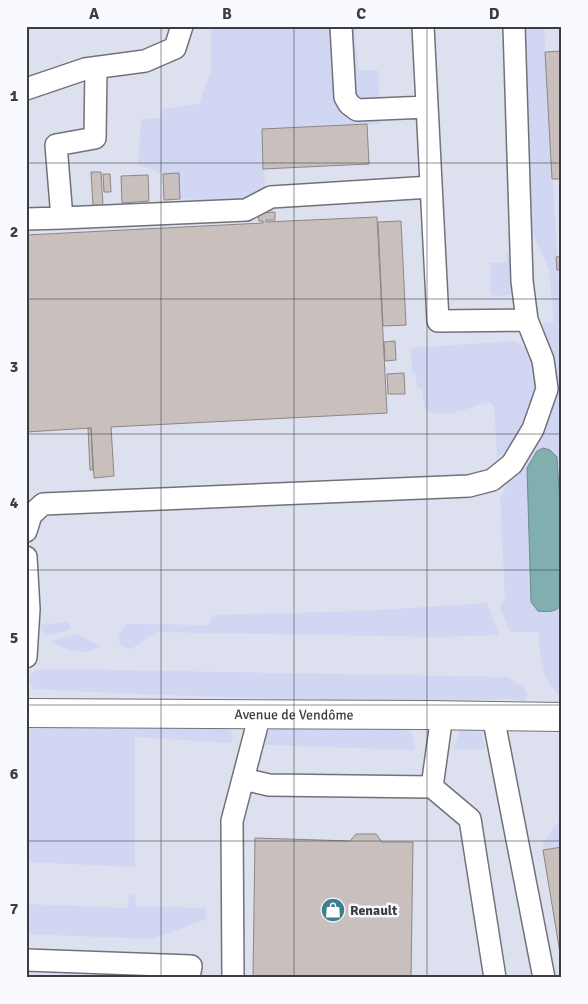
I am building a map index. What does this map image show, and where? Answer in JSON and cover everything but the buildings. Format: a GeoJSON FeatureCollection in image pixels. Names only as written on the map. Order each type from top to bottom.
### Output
{"type":"FeatureCollection","features":[{"type":"Feature","properties":{"kind":"main road","name":"Avenue de Vendôme"},"geometry":{"type":"LineString","coordinates":[[26,713],[442,715],[562,718]]}},
{"type":"Feature","properties":{"kind":"lane"},"geometry":{"type":"LineString","coordinates":[[26,89],[85,69],[145,61],[175,48],[182,26]]}},
{"type":"Feature","properties":{"kind":"lane"},"geometry":{"type":"LineString","coordinates":[[341,26],[344,97],[349,104],[357,110],[427,107]]}},
{"type":"Feature","properties":{"kind":"lane"},"geometry":{"type":"LineString","coordinates":[[423,26],[438,321],[527,320]]}},
{"type":"Feature","properties":{"kind":"lane"},"geometry":{"type":"LineString","coordinates":[[28,519],[43,504],[469,486],[492,480],[512,464],[533,428],[547,389],[543,360],[527,320],[522,281],[514,26]]}},
{"type":"Feature","properties":{"kind":"lane"},"geometry":{"type":"LineString","coordinates":[[62,218],[56,145],[95,138],[96,68]]}},
{"type":"Feature","properties":{"kind":"lane"},"geometry":{"type":"LineString","coordinates":[[26,219],[246,210],[271,197],[431,187]]}},
{"type":"Feature","properties":{"kind":"lane"},"geometry":{"type":"LineString","coordinates":[[26,557],[29,609],[26,657]]}},
{"type":"Feature","properties":{"kind":"lane"},"geometry":{"type":"LineString","coordinates":[[234,978],[232,821],[260,714]]}},
{"type":"Feature","properties":{"kind":"lane"},"geometry":{"type":"LineString","coordinates":[[432,787],[442,715]]}},
{"type":"Feature","properties":{"kind":"lane"},"geometry":{"type":"LineString","coordinates":[[493,716],[544,978]]}},
{"type":"Feature","properties":{"kind":"lane"},"geometry":{"type":"LineString","coordinates":[[243,779],[268,785],[432,787],[470,820],[495,978]]}},
{"type":"Feature","properties":{"kind":"lane"},"geometry":{"type":"LineString","coordinates":[[26,960],[190,966],[189,978]]}},
{"type":"Feature","properties":{"kind":"shaded area"},"geometry":{"type":"Polygon","coordinates":[[[26,26],[562,26],[562,978],[26,978],[26,26]]]}},
{"type":"Feature","properties":{"kind":"shaded area"},"geometry":{"type":"Polygon","coordinates":[[[211,26],[330,26],[333,83],[339,83],[341,99],[382,114],[381,124],[262,129],[265,187],[260,195],[243,201],[180,199],[178,173],[163,174],[138,164],[141,119],[161,118],[161,109],[199,104],[211,71],[211,26]]]}},
{"type":"Feature","properties":{"kind":"shaded area"},"geometry":{"type":"Polygon","coordinates":[[[350,26],[355,26],[358,70],[378,70],[380,104],[356,102],[350,26]]]}},
{"type":"Feature","properties":{"kind":"shaded area"},"geometry":{"type":"Polygon","coordinates":[[[521,26],[544,26],[562,340],[562,697],[545,676],[541,660],[539,632],[510,632],[500,608],[501,603],[505,600],[500,497],[544,423],[556,395],[557,381],[544,335],[543,323],[554,322],[549,270],[532,231],[521,26]]]}},
{"type":"Feature","properties":{"kind":"shaded area"},"geometry":{"type":"Polygon","coordinates":[[[514,253],[516,286],[514,290],[507,295],[491,295],[490,263],[507,262],[506,254],[514,253]]]}},
{"type":"Feature","properties":{"kind":"shaded area"},"geometry":{"type":"Polygon","coordinates":[[[515,341],[528,349],[534,368],[535,393],[528,418],[522,429],[497,458],[494,406],[489,402],[465,410],[440,414],[425,409],[422,389],[417,388],[416,375],[412,372],[411,348],[515,341]]]}},
{"type":"Feature","properties":{"kind":"shaded area"},"geometry":{"type":"Polygon","coordinates":[[[543,448],[550,450],[557,457],[562,538],[562,604],[557,609],[548,612],[538,611],[531,602],[527,468],[537,451],[543,448]]]}},
{"type":"Feature","properties":{"kind":"shaded area"},"geometry":{"type":"Polygon","coordinates":[[[487,603],[499,635],[440,637],[156,632],[131,649],[122,645],[118,639],[127,624],[209,625],[213,615],[364,611],[487,603]]]}},
{"type":"Feature","properties":{"kind":"shaded area"},"geometry":{"type":"Polygon","coordinates":[[[68,622],[70,627],[67,631],[46,635],[38,625],[68,622]]]}},
{"type":"Feature","properties":{"kind":"shaded area"},"geometry":{"type":"Polygon","coordinates":[[[74,635],[100,645],[94,649],[82,652],[69,650],[51,641],[74,635]]]}},
{"type":"Feature","properties":{"kind":"shaded area"},"geometry":{"type":"Polygon","coordinates":[[[37,670],[508,677],[524,688],[528,696],[524,701],[499,698],[494,700],[321,700],[34,689],[30,681],[31,674],[37,670]]]}},
{"type":"Feature","properties":{"kind":"shaded area"},"geometry":{"type":"Polygon","coordinates":[[[144,724],[228,724],[233,736],[231,743],[135,737],[135,867],[26,862],[26,729],[144,724]]]}},
{"type":"Feature","properties":{"kind":"shaded area"},"geometry":{"type":"Polygon","coordinates":[[[276,726],[407,728],[413,738],[414,750],[266,745],[265,736],[276,726]]]}},
{"type":"Feature","properties":{"kind":"shaded area"},"geometry":{"type":"Polygon","coordinates":[[[460,730],[481,732],[486,749],[454,749],[460,730]]]}},
{"type":"Feature","properties":{"kind":"shaded area"},"geometry":{"type":"Polygon","coordinates":[[[562,817],[562,847],[543,850],[543,843],[562,817]]]}},
{"type":"Feature","properties":{"kind":"shaded area"},"geometry":{"type":"Polygon","coordinates":[[[129,894],[135,895],[136,906],[205,908],[207,919],[152,939],[26,934],[26,904],[128,908],[129,894]]]}},
{"type":"Feature","properties":{"kind":"place","name":"Renault"},"geometry":{"type":"Point","coordinates":[333,910]}}]}
